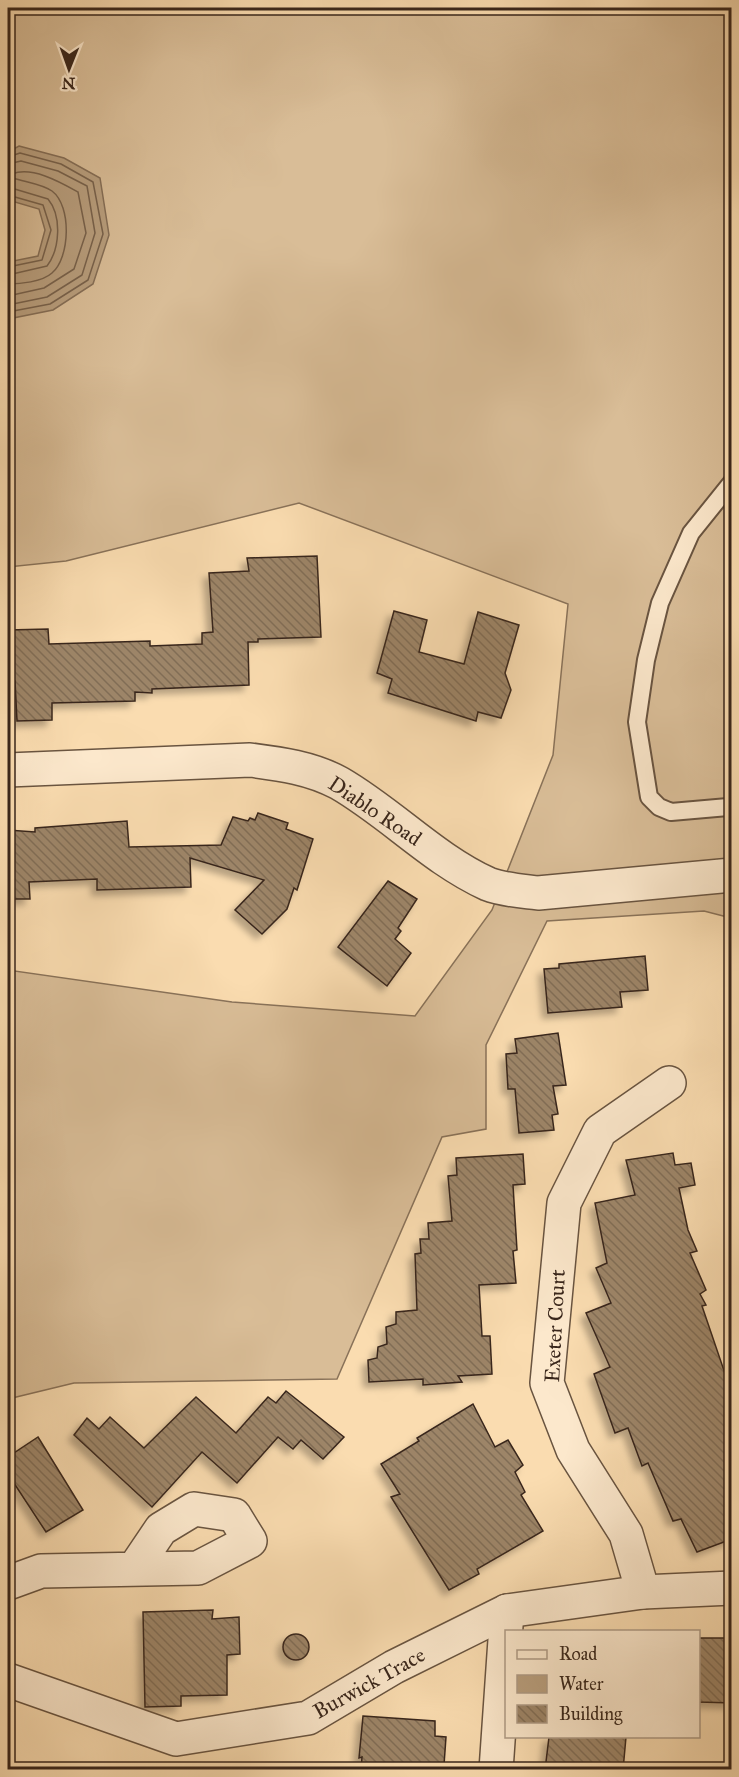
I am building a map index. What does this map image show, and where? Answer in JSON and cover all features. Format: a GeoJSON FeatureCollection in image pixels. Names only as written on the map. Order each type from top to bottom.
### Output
{"type":"FeatureCollection","features":[{"type":"Feature","properties":{"kind":"street","name":"Diablo Road"},"geometry":{"type":"LineString","coordinates":[[8,770],[250,760],[285,764],[311,771],[339,783],[461,869],[490,885],[518,891],[538,893],[732,875]]}},
{"type":"Feature","properties":{"kind":"street","name":"Exeter Court"},"geometry":{"type":"LineString","coordinates":[[643,1592],[626,1534],[573,1450],[547,1383],[564,1203],[600,1131],[669,1083]]}},
{"type":"Feature","properties":{"kind":"street"},"geometry":{"type":"LineString","coordinates":[[8,1583],[41,1570],[134,1569]]}},
{"type":"Feature","properties":{"kind":"street","name":"Burwick Trace"},"geometry":{"type":"LineString","coordinates":[[8,1680],[176,1739],[308,1718],[394,1667],[507,1611],[643,1592],[732,1588]]}},
{"type":"Feature","properties":{"kind":"street"},"geometry":{"type":"LineString","coordinates":[[506,1630],[507,1611]]}},
{"type":"Feature","properties":{"kind":"street"},"geometry":{"type":"LineString","coordinates":[[496,1770],[505,1640]]}},
{"type":"Feature","properties":{"kind":"lane"},"geometry":{"type":"LineString","coordinates":[[728,807],[671,812],[659,807],[649,797],[637,722],[646,660],[660,603],[691,533],[732,482]]}},
{"type":"Feature","properties":{"kind":"shaded area"},"geometry":{"type":"Polygon","coordinates":[[[8,8],[731,8],[731,918],[704,911],[547,921],[486,1045],[486,1129],[442,1137],[337,1379],[74,1383],[8,1399],[8,970],[232,1002],[415,1016],[492,910],[553,755],[568,604],[299,503],[66,561],[8,567],[8,8]]]}},
{"type":"Feature","properties":{"kind":"water"},"geometry":{"type":"Polygon","coordinates":[[[19,146],[64,158],[100,178],[109,235],[93,284],[53,310],[8,319],[8,262],[38,256],[45,230],[39,209],[8,200],[8,152],[19,146]]]}},
{"type":"Feature","properties":{"kind":"building"},"geometry":{"type":"Polygon","coordinates":[[[317,556],[321,637],[258,639],[258,642],[248,642],[249,685],[152,689],[152,693],[135,692],[135,701],[52,703],[52,720],[17,721],[15,681],[8,681],[8,630],[48,629],[49,644],[150,641],[150,646],[202,644],[202,633],[213,632],[209,573],[249,571],[247,558],[317,556]]]}},
{"type":"Feature","properties":{"kind":"building"},"geometry":{"type":"Polygon","coordinates":[[[394,611],[427,620],[419,652],[464,664],[478,612],[519,625],[505,673],[511,690],[501,718],[478,712],[476,721],[388,693],[392,679],[377,673],[394,611]]]}},
{"type":"Feature","properties":{"kind":"building"},"geometry":{"type":"Polygon","coordinates":[[[258,813],[288,823],[286,829],[313,839],[297,890],[294,888],[287,909],[262,934],[235,910],[264,880],[190,858],[191,887],[97,890],[97,879],[29,882],[30,899],[8,899],[8,830],[35,832],[35,828],[127,821],[129,847],[221,845],[233,817],[248,821],[250,818],[255,820],[258,813]]]}},
{"type":"Feature","properties":{"kind":"building"},"geometry":{"type":"Polygon","coordinates":[[[388,881],[417,899],[398,928],[401,931],[395,939],[411,953],[387,986],[338,947],[388,881]]]}},
{"type":"Feature","properties":{"kind":"building"},"geometry":{"type":"Polygon","coordinates":[[[645,956],[648,990],[620,992],[622,1007],[548,1013],[544,969],[559,968],[559,964],[645,956]]]}},
{"type":"Feature","properties":{"kind":"building"},"geometry":{"type":"Polygon","coordinates":[[[558,1033],[566,1085],[553,1086],[558,1114],[552,1115],[554,1130],[519,1133],[515,1089],[508,1089],[506,1054],[517,1053],[515,1039],[558,1033]]]}},
{"type":"Feature","properties":{"kind":"building"},"geometry":{"type":"Polygon","coordinates":[[[673,1153],[675,1165],[691,1163],[695,1185],[679,1188],[688,1230],[697,1251],[690,1253],[706,1290],[700,1294],[706,1305],[702,1306],[732,1394],[732,1539],[697,1552],[681,1519],[673,1521],[648,1463],[642,1466],[628,1428],[615,1433],[594,1374],[610,1367],[586,1313],[611,1303],[596,1268],[607,1263],[595,1203],[635,1195],[626,1160],[673,1153]]]}},
{"type":"Feature","properties":{"kind":"building"},"geometry":{"type":"Polygon","coordinates":[[[523,1154],[525,1184],[513,1185],[517,1250],[513,1251],[516,1283],[479,1285],[482,1336],[490,1336],[492,1374],[458,1376],[462,1382],[423,1385],[423,1379],[369,1382],[368,1360],[377,1358],[378,1347],[387,1344],[386,1327],[396,1324],[396,1312],[417,1310],[415,1254],[421,1253],[420,1239],[429,1239],[428,1223],[452,1221],[448,1176],[457,1175],[456,1158],[523,1154]]]}},
{"type":"Feature","properties":{"kind":"building"},"geometry":{"type":"Polygon","coordinates":[[[286,1391],[344,1437],[323,1459],[301,1440],[293,1449],[278,1437],[237,1483],[202,1452],[152,1507],[74,1435],[87,1418],[99,1429],[110,1417],[144,1448],[196,1397],[236,1433],[268,1397],[276,1403],[286,1391]]]}},
{"type":"Feature","properties":{"kind":"building"},"geometry":{"type":"Polygon","coordinates":[[[473,1404],[495,1447],[508,1440],[523,1465],[515,1472],[525,1492],[521,1495],[543,1531],[477,1569],[479,1574],[449,1590],[391,1497],[400,1494],[381,1464],[419,1441],[417,1438],[473,1404]]]}},
{"type":"Feature","properties":{"kind":"building"},"geometry":{"type":"Polygon","coordinates":[[[38,1437],[83,1510],[46,1532],[8,1474],[8,1457],[38,1437]]]}},
{"type":"Feature","properties":{"kind":"building"},"geometry":{"type":"Polygon","coordinates":[[[213,1610],[212,1619],[239,1617],[240,1654],[227,1655],[227,1695],[181,1696],[181,1706],[145,1707],[143,1612],[213,1610]]]}},
{"type":"Feature","properties":{"kind":"building"},"geometry":{"type":"Polygon","coordinates":[[[296,1634],[305,1638],[309,1647],[305,1656],[296,1660],[287,1656],[283,1647],[287,1638],[296,1634]]]}},
{"type":"Feature","properties":{"kind":"building"},"geometry":{"type":"Polygon","coordinates":[[[700,1638],[732,1638],[732,1703],[700,1702],[700,1638]]]}},
{"type":"Feature","properties":{"kind":"building"},"geometry":{"type":"Polygon","coordinates":[[[363,1716],[435,1721],[435,1736],[446,1737],[444,1765],[429,1764],[429,1770],[361,1770],[362,1757],[359,1758],[363,1716]]]}},
{"type":"Feature","properties":{"kind":"building"},"geometry":{"type":"Polygon","coordinates":[[[549,1738],[626,1738],[623,1770],[545,1770],[549,1738]]]}}]}
